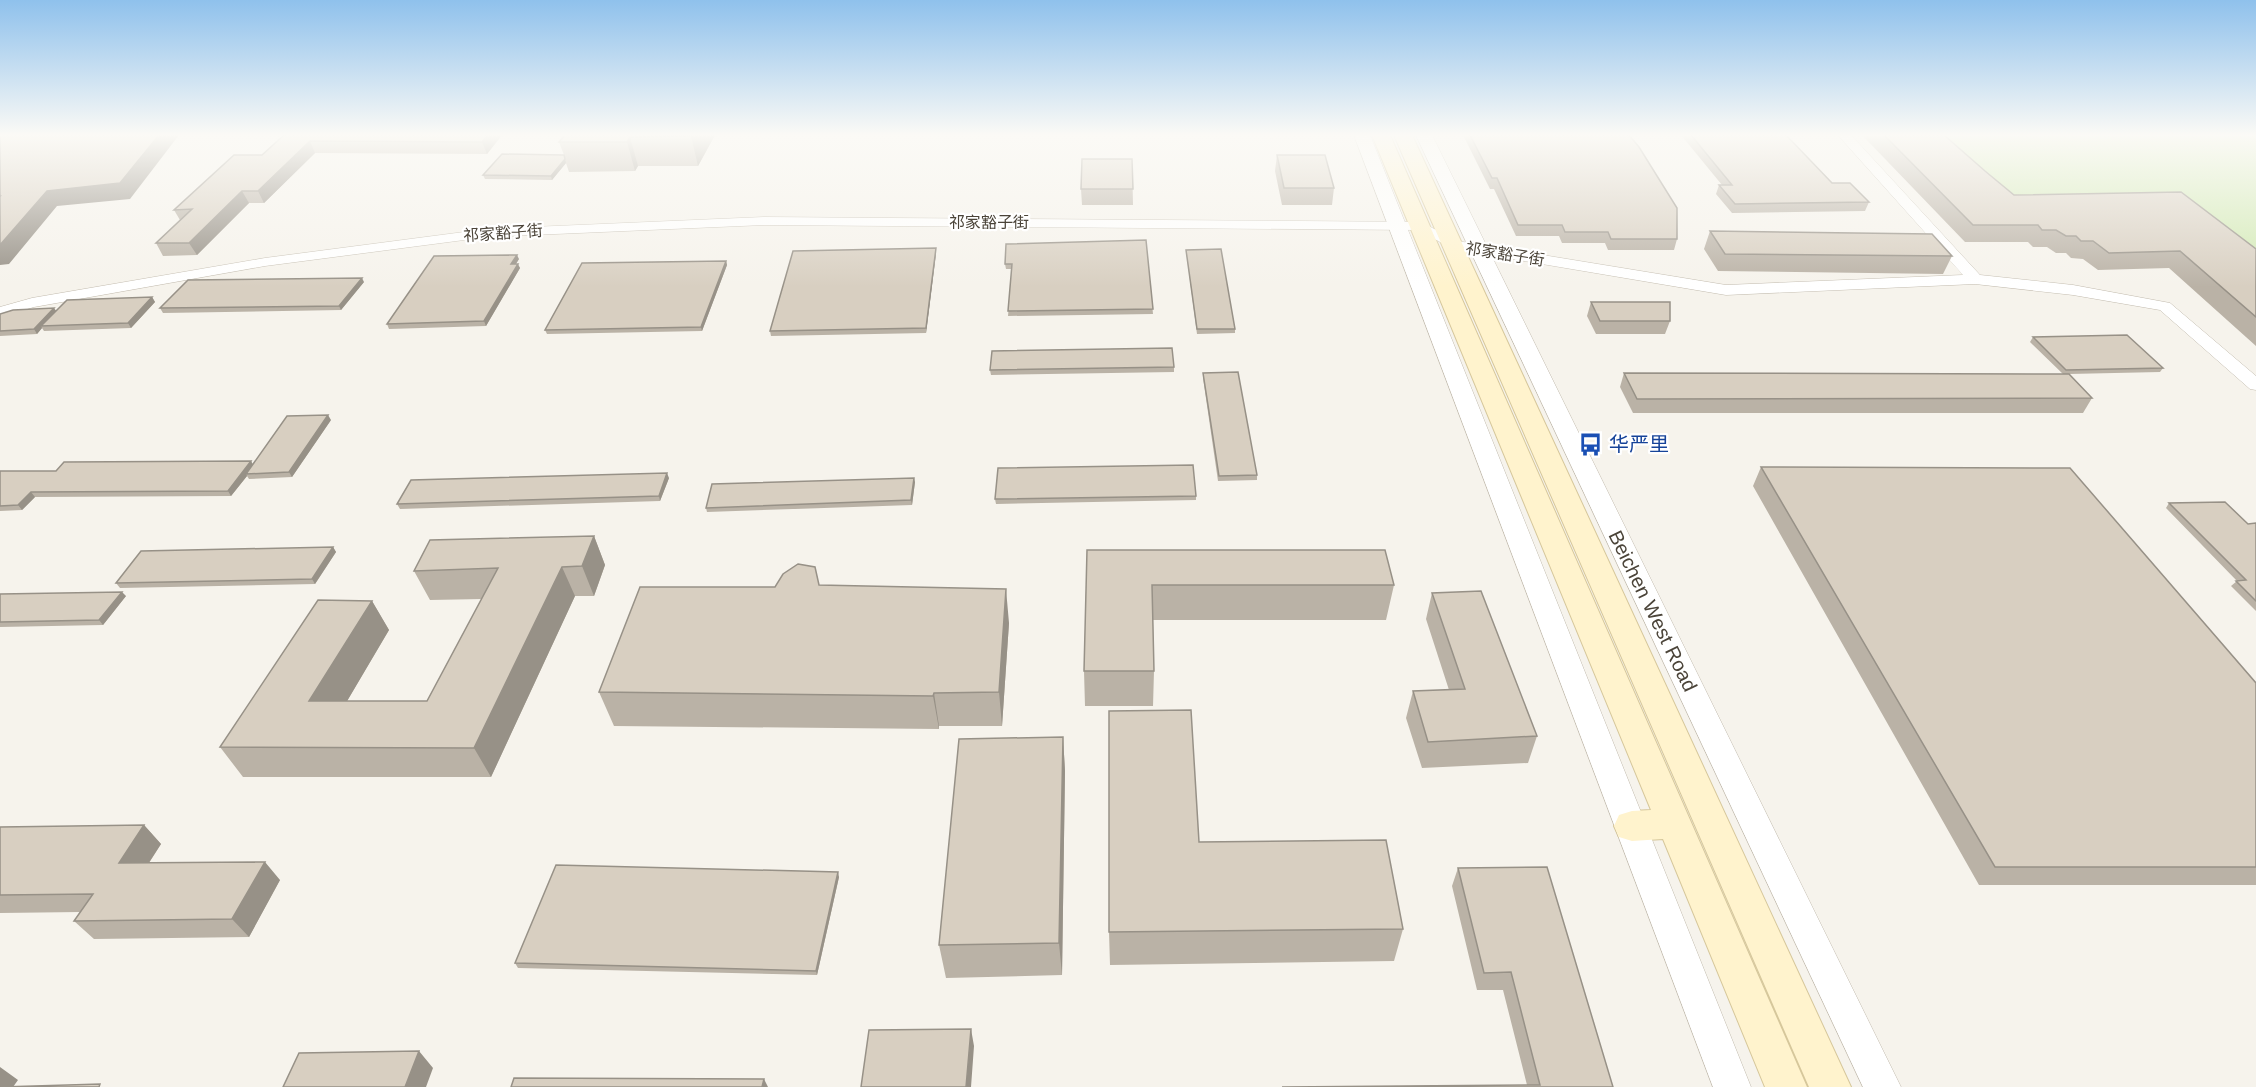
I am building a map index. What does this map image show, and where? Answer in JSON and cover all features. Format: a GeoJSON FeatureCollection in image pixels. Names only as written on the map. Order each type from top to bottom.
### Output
{"type":"FeatureCollection","features":[{"type":"Feature","properties":{"kind":"main road"},"geometry":{"type":"LineString","coordinates":[[1397,186],[1410,226],[1674,824],[1786,1087]]}},
{"type":"Feature","properties":{"kind":"main road","name":"Beichen West Road"},"geometry":{"type":"LineString","coordinates":[[1431,186],[1466,248],[1830,1087]]}},
{"type":"Feature","properties":{"kind":"main road"},"geometry":{"type":"LineString","coordinates":[[1632,826],[1674,824]]}},
{"type":"Feature","properties":{"kind":"street"},"geometry":{"type":"LineString","coordinates":[[1389,186],[1410,226],[1436,328],[1732,1087]]}},
{"type":"Feature","properties":{"kind":"street","name":"Beichen West Road"},"geometry":{"type":"LineString","coordinates":[[1443,186],[1466,248],[1882,1087]]}},
{"type":"Feature","properties":{"kind":"street"},"geometry":{"type":"LineString","coordinates":[[1890,186],[1975,279]]}},
{"type":"Feature","properties":{"kind":"street","name":"祁家豁子街"},"geometry":{"type":"LineString","coordinates":[[0,312],[32,303],[266,262],[486,233],[764,221],[1410,226],[1466,248],[1726,290],[1975,279],[2073,290],[2165,306],[2256,385]]}},
{"type":"Feature","properties":{"kind":"green space"},"geometry":{"type":"Polygon","coordinates":[[[1976,186],[2256,186],[2256,266],[2005,211],[1976,186]]]}},
{"type":"Feature","properties":{"kind":"building"},"geometry":{"type":"Polygon","coordinates":[[[0,186],[95,186],[47,191],[0,245],[0,186]]]}},
{"type":"Feature","properties":{"kind":"building"},"geometry":{"type":"Polygon","coordinates":[[[200,186],[263,186],[258,191],[242,191],[189,243],[156,243],[192,209],[174,210],[200,186]]]}},
{"type":"Feature","properties":{"kind":"building"},"geometry":{"type":"Polygon","coordinates":[[[1081,186],[1133,186],[1133,189],[1081,189],[1081,186]]]}},
{"type":"Feature","properties":{"kind":"building"},"geometry":{"type":"Polygon","coordinates":[[[1284,186],[1333,186],[1334,188],[1284,188],[1284,186]]]}},
{"type":"Feature","properties":{"kind":"building"},"geometry":{"type":"Polygon","coordinates":[[[1500,186],[1663,186],[1677,208],[1677,239],[1611,239],[1608,232],[1565,232],[1562,225],[1518,225],[1500,186]]]}},
{"type":"Feature","properties":{"kind":"building"},"geometry":{"type":"Polygon","coordinates":[[[1720,186],[1853,186],[1869,202],[1735,204],[1720,186]]]}},
{"type":"Feature","properties":{"kind":"building"},"geometry":{"type":"Polygon","coordinates":[[[1934,186],[2003,186],[2014,195],[2181,192],[2256,249],[2256,317],[2180,251],[2109,253],[2093,241],[2081,241],[2076,236],[2066,236],[2056,230],[2042,230],[2038,225],[1973,225],[1934,186]]]}},
{"type":"Feature","properties":{"kind":"building"},"geometry":{"type":"Polygon","coordinates":[[[1710,231],[1932,234],[1952,256],[1725,254],[1710,231]]]}},
{"type":"Feature","properties":{"kind":"building"},"geometry":{"type":"Polygon","coordinates":[[[1146,240],[1153,309],[1008,311],[1012,264],[1005,264],[1006,244],[1146,240]]]}},
{"type":"Feature","properties":{"kind":"building"},"geometry":{"type":"Polygon","coordinates":[[[936,248],[926,328],[770,331],[793,251],[936,248]]]}},
{"type":"Feature","properties":{"kind":"building"},"geometry":{"type":"Polygon","coordinates":[[[1221,249],[1235,329],[1197,329],[1186,250],[1221,249]]]}},
{"type":"Feature","properties":{"kind":"building"},"geometry":{"type":"Polygon","coordinates":[[[517,255],[511,264],[518,264],[484,321],[387,324],[434,256],[517,255]]]}},
{"type":"Feature","properties":{"kind":"building"},"geometry":{"type":"Polygon","coordinates":[[[726,261],[701,327],[545,330],[582,263],[726,261]]]}},
{"type":"Feature","properties":{"kind":"building"},"geometry":{"type":"Polygon","coordinates":[[[362,278],[339,306],[160,308],[188,280],[362,278]]]}},
{"type":"Feature","properties":{"kind":"building"},"geometry":{"type":"Polygon","coordinates":[[[152,297],[128,323],[41,326],[67,300],[152,297]]]}},
{"type":"Feature","properties":{"kind":"building"},"geometry":{"type":"Polygon","coordinates":[[[1591,302],[1670,302],[1670,321],[1600,321],[1591,302]]]}},
{"type":"Feature","properties":{"kind":"building"},"geometry":{"type":"Polygon","coordinates":[[[54,308],[34,329],[0,331],[0,314],[13,310],[54,308]]]}},
{"type":"Feature","properties":{"kind":"building"},"geometry":{"type":"Polygon","coordinates":[[[2127,335],[2163,368],[2066,370],[2033,337],[2127,335]]]}},
{"type":"Feature","properties":{"kind":"building"},"geometry":{"type":"Polygon","coordinates":[[[1172,348],[1174,367],[990,370],[992,351],[1172,348]]]}},
{"type":"Feature","properties":{"kind":"building"},"geometry":{"type":"Polygon","coordinates":[[[1238,372],[1257,475],[1219,476],[1203,373],[1238,372]]]}},
{"type":"Feature","properties":{"kind":"building"},"geometry":{"type":"Polygon","coordinates":[[[1624,373],[2069,374],[2092,398],[1637,399],[1624,373]]]}},
{"type":"Feature","properties":{"kind":"building"},"geometry":{"type":"Polygon","coordinates":[[[328,415],[289,472],[246,474],[287,416],[328,415]]]}},
{"type":"Feature","properties":{"kind":"building"},"geometry":{"type":"Polygon","coordinates":[[[251,461],[228,491],[31,492],[18,505],[0,506],[0,471],[56,471],[64,462],[251,461]]]}},
{"type":"Feature","properties":{"kind":"building"},"geometry":{"type":"Polygon","coordinates":[[[1193,465],[1196,496],[995,499],[998,468],[1193,465]]]}},
{"type":"Feature","properties":{"kind":"building"},"geometry":{"type":"Polygon","coordinates":[[[1761,467],[2070,468],[2256,683],[2256,867],[1995,867],[1761,467]]]}},
{"type":"Feature","properties":{"kind":"building"},"geometry":{"type":"Polygon","coordinates":[[[667,473],[659,496],[397,504],[411,480],[667,473]]]}},
{"type":"Feature","properties":{"kind":"building"},"geometry":{"type":"Polygon","coordinates":[[[914,478],[911,500],[706,508],[712,484],[914,478]]]}},
{"type":"Feature","properties":{"kind":"building"},"geometry":{"type":"Polygon","coordinates":[[[2225,502],[2248,524],[2256,523],[2256,601],[2236,581],[2246,580],[2169,503],[2225,502]]]}},
{"type":"Feature","properties":{"kind":"building"},"geometry":{"type":"Polygon","coordinates":[[[594,536],[582,566],[562,567],[474,748],[220,747],[318,600],[372,601],[309,701],[427,701],[498,568],[414,571],[430,540],[594,536]]]}},
{"type":"Feature","properties":{"kind":"building"},"geometry":{"type":"Polygon","coordinates":[[[333,547],[312,579],[116,583],[141,551],[333,547]]]}},
{"type":"Feature","properties":{"kind":"building"},"geometry":{"type":"Polygon","coordinates":[[[1087,550],[1385,550],[1394,585],[1152,585],[1154,671],[1084,671],[1087,550]]]}},
{"type":"Feature","properties":{"kind":"building"},"geometry":{"type":"Polygon","coordinates":[[[798,564],[815,567],[819,585],[1006,589],[999,692],[934,693],[933,696],[599,692],[640,587],[775,587],[783,574],[798,564]]]}},
{"type":"Feature","properties":{"kind":"building"},"geometry":{"type":"Polygon","coordinates":[[[1481,591],[1537,736],[1428,742],[1413,691],[1465,689],[1432,593],[1481,591]]]}},
{"type":"Feature","properties":{"kind":"building"},"geometry":{"type":"Polygon","coordinates":[[[122,592],[99,620],[0,622],[0,594],[122,592]]]}},
{"type":"Feature","properties":{"kind":"building"},"geometry":{"type":"Polygon","coordinates":[[[1191,710],[1199,842],[1386,840],[1403,929],[1109,932],[1109,711],[1191,710]]]}},
{"type":"Feature","properties":{"kind":"building"},"geometry":{"type":"Polygon","coordinates":[[[1063,737],[1059,943],[939,945],[959,739],[1063,737]]]}},
{"type":"Feature","properties":{"kind":"building"},"geometry":{"type":"Polygon","coordinates":[[[144,825],[119,863],[265,862],[232,919],[74,921],[93,894],[0,895],[0,827],[144,825]]]}},
{"type":"Feature","properties":{"kind":"building"},"geometry":{"type":"Polygon","coordinates":[[[556,865],[838,872],[816,971],[515,963],[556,865]]]}},
{"type":"Feature","properties":{"kind":"building"},"geometry":{"type":"Polygon","coordinates":[[[1547,867],[1613,1087],[1282,1087],[1540,1085],[1511,972],[1484,973],[1458,868],[1547,867]]]}},
{"type":"Feature","properties":{"kind":"building"},"geometry":{"type":"Polygon","coordinates":[[[971,1029],[966,1087],[861,1087],[869,1030],[971,1029]]]}},
{"type":"Feature","properties":{"kind":"building"},"geometry":{"type":"Polygon","coordinates":[[[419,1051],[405,1087],[283,1087],[299,1053],[419,1051]]]}},
{"type":"Feature","properties":{"kind":"building"},"geometry":{"type":"Polygon","coordinates":[[[514,1078],[764,1079],[762,1087],[511,1087],[514,1078]]]}},
{"type":"Feature","properties":{"kind":"building"},"geometry":{"type":"Polygon","coordinates":[[[100,1084],[99,1087],[0,1087],[100,1084]]]}},
{"type":"Feature","properties":{"kind":"place","name":"华严里"},"geometry":{"type":"Point","coordinates":[1591,444]}}]}
